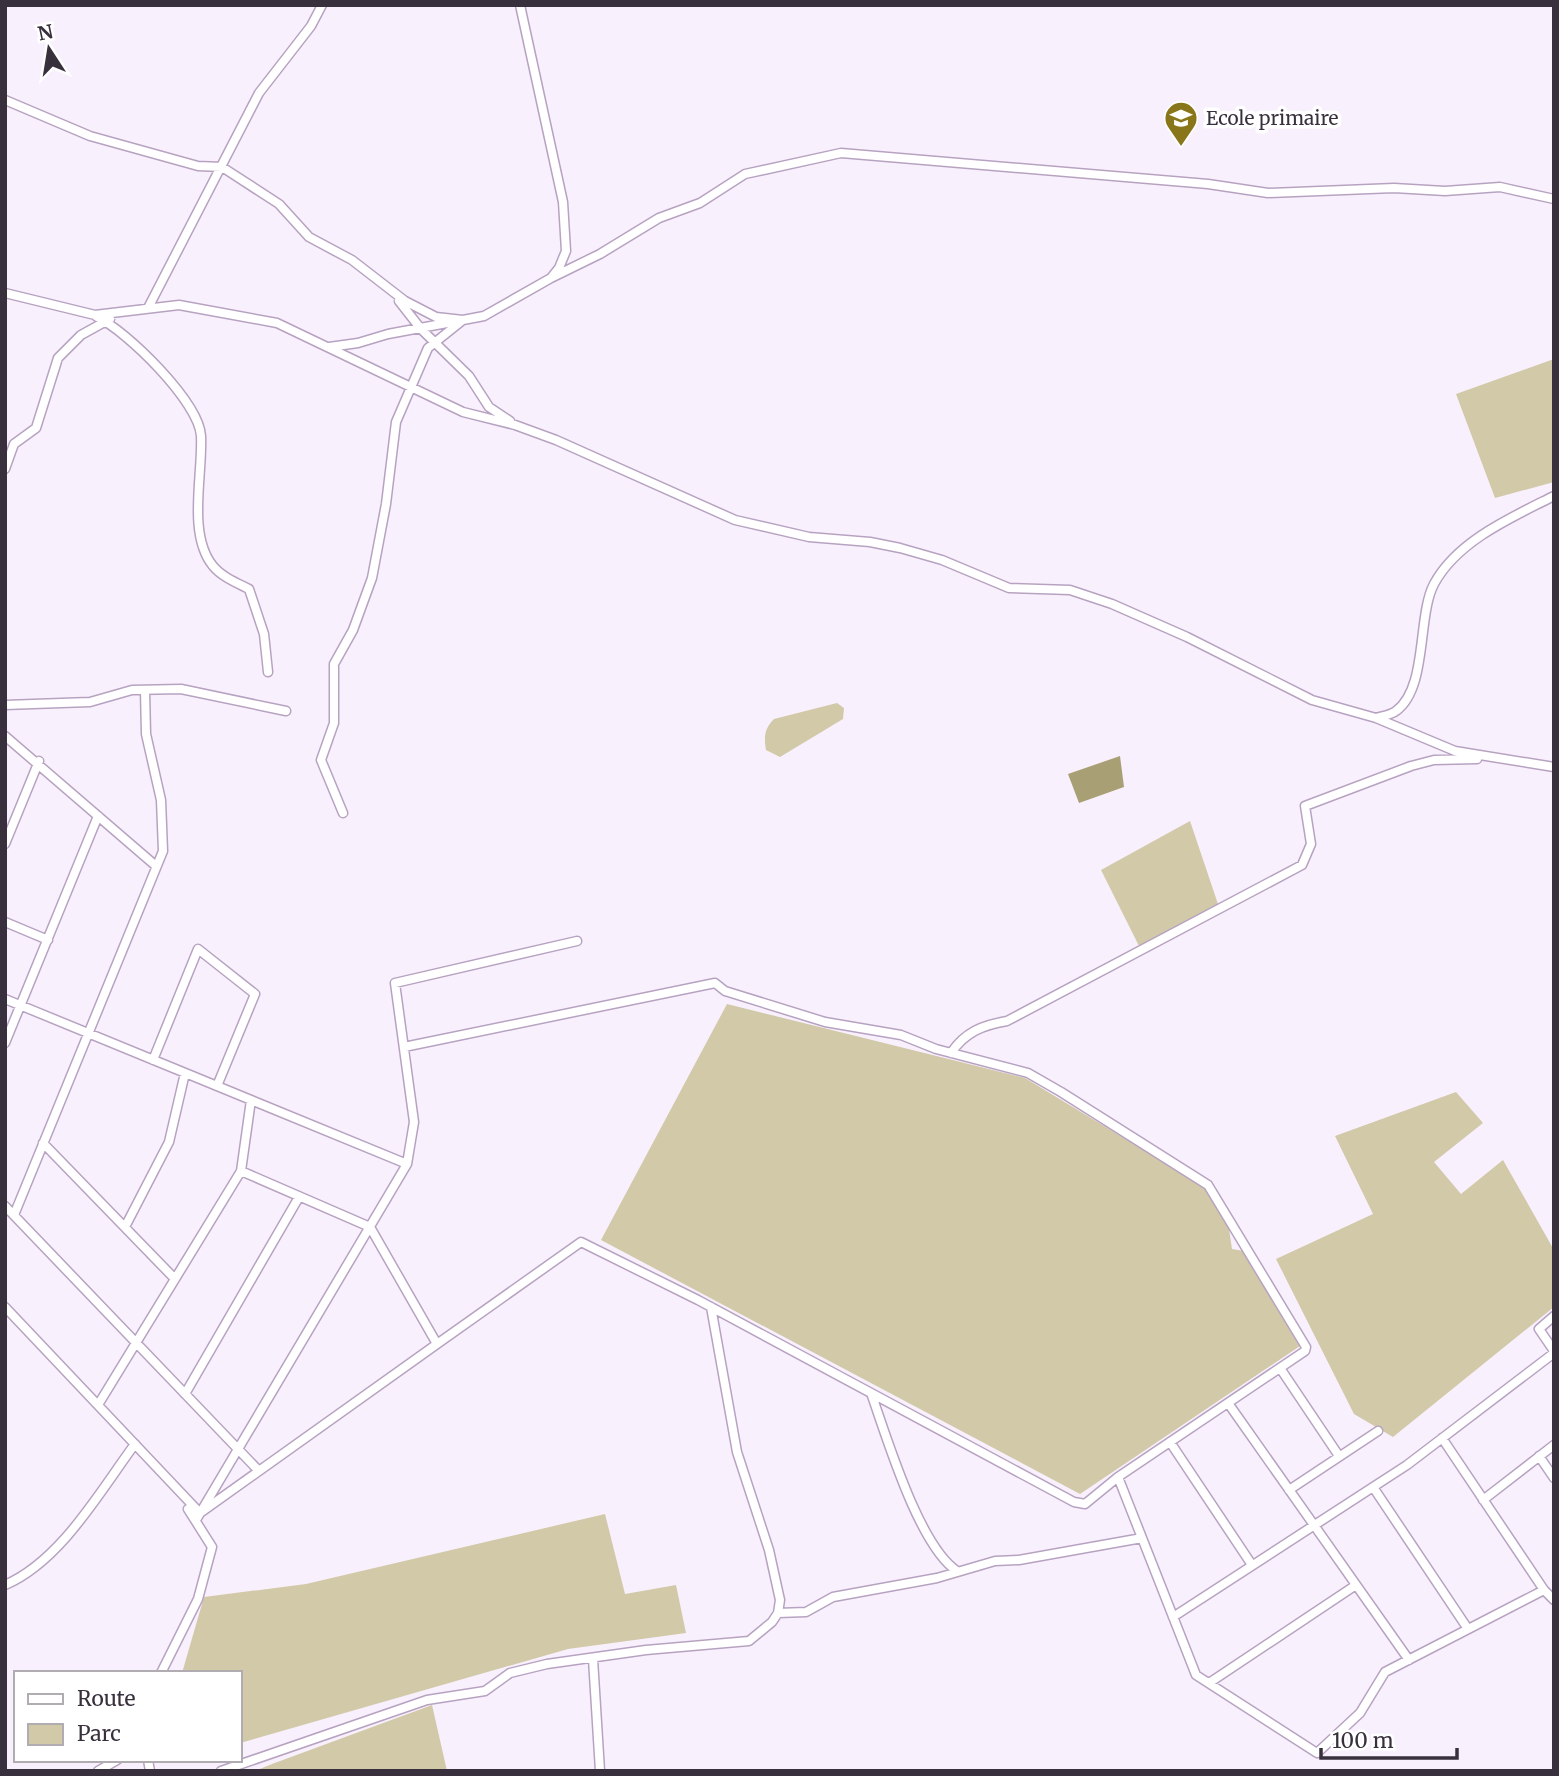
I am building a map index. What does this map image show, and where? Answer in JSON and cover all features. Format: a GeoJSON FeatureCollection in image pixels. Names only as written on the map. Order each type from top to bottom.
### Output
{"type":"FeatureCollection","features":[{"type":"Feature","properties":{"kind":"street"},"geometry":{"type":"LineString","coordinates":[[148,308],[259,93],[311,26],[322,5]]}},
{"type":"Feature","properties":{"kind":"street"},"geometry":{"type":"LineString","coordinates":[[520,5],[563,202],[566,251],[559,268],[551,278]]}},
{"type":"Feature","properties":{"kind":"street"},"geometry":{"type":"LineString","coordinates":[[5,100],[90,136],[198,166],[222,167],[279,204],[309,237],[352,260],[405,301],[436,317],[463,320]]}},
{"type":"Feature","properties":{"kind":"street"},"geometry":{"type":"LineString","coordinates":[[328,346],[358,344],[484,316],[600,254],[659,218],[700,203],[745,174],[841,153],[1208,184],[1268,194],[1394,188],[1445,191],[1500,187],[1554,199]]}},
{"type":"Feature","properties":{"kind":"street"},"geometry":{"type":"LineString","coordinates":[[391,290],[421,329],[469,376],[489,407],[515,425]]}},
{"type":"Feature","properties":{"kind":"street"},"geometry":{"type":"LineString","coordinates":[[5,293],[106,321],[142,352],[195,415],[201,436],[198,520],[203,549],[214,567],[249,589],[264,634],[268,672]]}},
{"type":"Feature","properties":{"kind":"street"},"geometry":{"type":"LineString","coordinates":[[95,316],[180,305],[277,323],[463,412],[515,425],[735,520],[809,537],[870,542],[900,548],[942,561],[995,585],[1009,588],[1055,588],[1112,604],[1187,637],[1312,701],[1376,718],[1455,751],[1554,767]]}},
{"type":"Feature","properties":{"kind":"street"},"geometry":{"type":"LineString","coordinates":[[5,469],[14,444],[36,428],[58,358],[81,335],[116,315]]}},
{"type":"Feature","properties":{"kind":"street"},"geometry":{"type":"LineString","coordinates":[[344,813],[321,760],[334,723],[334,664],[361,612],[372,578],[386,504],[391,439],[410,388],[428,348],[463,320]]}},
{"type":"Feature","properties":{"kind":"street"},"geometry":{"type":"LineString","coordinates":[[1376,718],[1395,712],[1403,703],[1420,663],[1426,604],[1442,571],[1500,523],[1554,496]]}},
{"type":"Feature","properties":{"kind":"street"},"geometry":{"type":"LineString","coordinates":[[5,705],[90,702],[132,690],[181,690],[286,711]]}},
{"type":"Feature","properties":{"kind":"street"},"geometry":{"type":"LineString","coordinates":[[13,1215],[163,851],[161,800],[146,734],[145,690]]}},
{"type":"Feature","properties":{"kind":"street"},"geometry":{"type":"LineString","coordinates":[[5,736],[39,761],[156,866]]}},
{"type":"Feature","properties":{"kind":"street"},"geometry":{"type":"LineString","coordinates":[[951,1053],[958,1042],[978,1029],[1007,1021],[1302,865],[1311,844],[1305,806],[1411,766],[1434,760],[1486,758]]}},
{"type":"Feature","properties":{"kind":"street"},"geometry":{"type":"LineString","coordinates":[[5,844],[39,761]]}},
{"type":"Feature","properties":{"kind":"street"},"geometry":{"type":"LineString","coordinates":[[5,1043],[98,816]]}},
{"type":"Feature","properties":{"kind":"street"},"geometry":{"type":"LineString","coordinates":[[5,922],[48,940]]}},
{"type":"Feature","properties":{"kind":"street"},"geometry":{"type":"LineString","coordinates":[[198,1517],[407,1164],[414,1122],[395,983],[576,941]]}},
{"type":"Feature","properties":{"kind":"street"},"geometry":{"type":"LineString","coordinates":[[153,1060],[198,949],[255,994],[217,1086]]}},
{"type":"Feature","properties":{"kind":"street"},"geometry":{"type":"LineString","coordinates":[[198,1517],[581,1242],[711,1307],[1074,1502],[1085,1504],[1118,1477],[1305,1351],[1306,1347],[1208,1185],[1028,1073],[951,1053],[901,1035],[825,1022],[725,990],[716,983],[404,1047]]}},
{"type":"Feature","properties":{"kind":"street"},"geometry":{"type":"LineString","coordinates":[[5,999],[407,1164]]}},
{"type":"Feature","properties":{"kind":"street"},"geometry":{"type":"LineString","coordinates":[[125,1227],[169,1142],[185,1073]]}},
{"type":"Feature","properties":{"kind":"street"},"geometry":{"type":"LineString","coordinates":[[98,1405],[241,1171],[251,1100]]}},
{"type":"Feature","properties":{"kind":"street"},"geometry":{"type":"LineString","coordinates":[[43,1143],[175,1279]]}},
{"type":"Feature","properties":{"kind":"street"},"geometry":{"type":"LineString","coordinates":[[241,1171],[370,1227],[437,1344]]}},
{"type":"Feature","properties":{"kind":"street"},"geometry":{"type":"LineString","coordinates":[[185,1394],[299,1197]]}},
{"type":"Feature","properties":{"kind":"street"},"geometry":{"type":"LineString","coordinates":[[5,1206],[259,1471]]}},
{"type":"Feature","properties":{"kind":"street"},"geometry":{"type":"LineString","coordinates":[[5,1307],[135,1444],[198,1517],[212,1547],[198,1599],[162,1671]]}},
{"type":"Feature","properties":{"kind":"street"},"geometry":{"type":"LineString","coordinates":[[221,1771],[427,1700],[485,1691],[510,1673],[547,1664],[646,1650],[749,1642],[778,1613],[780,1600],[769,1550],[737,1451],[711,1307]]}},
{"type":"Feature","properties":{"kind":"street"},"geometry":{"type":"LineString","coordinates":[[1173,1617],[1373,1487],[1554,1352],[1539,1329],[1554,1317]]}},
{"type":"Feature","properties":{"kind":"street"},"geometry":{"type":"LineString","coordinates":[[1280,1368],[1339,1456]]}},
{"type":"Feature","properties":{"kind":"street"},"geometry":{"type":"LineString","coordinates":[[871,1393],[895,1462],[927,1536],[943,1562],[957,1571]]}},
{"type":"Feature","properties":{"kind":"street"},"geometry":{"type":"LineString","coordinates":[[1228,1403],[1409,1660]]}},
{"type":"Feature","properties":{"kind":"street"},"geometry":{"type":"LineString","coordinates":[[1289,1490],[1378,1431]]}},
{"type":"Feature","properties":{"kind":"street"},"geometry":{"type":"LineString","coordinates":[[1442,1438],[1544,1590],[1554,1600]]}},
{"type":"Feature","properties":{"kind":"street"},"geometry":{"type":"LineString","coordinates":[[1170,1442],[1252,1565]]}},
{"type":"Feature","properties":{"kind":"street"},"geometry":{"type":"LineString","coordinates":[[5,1585],[36,1569],[108,1486],[135,1444]]}},
{"type":"Feature","properties":{"kind":"street"},"geometry":{"type":"LineString","coordinates":[[1483,1500],[1554,1445]]}},
{"type":"Feature","properties":{"kind":"street"},"geometry":{"type":"LineString","coordinates":[[1539,1457],[1554,1478]]}},
{"type":"Feature","properties":{"kind":"street"},"geometry":{"type":"LineString","coordinates":[[1118,1477],[1196,1675],[1317,1753],[1360,1713],[1385,1672],[1544,1590]]}},
{"type":"Feature","properties":{"kind":"street"},"geometry":{"type":"LineString","coordinates":[[1373,1487],[1468,1629]]}},
{"type":"Feature","properties":{"kind":"street"},"geometry":{"type":"LineString","coordinates":[[188,1509],[198,1517]]}},
{"type":"Feature","properties":{"kind":"street"},"geometry":{"type":"LineString","coordinates":[[778,1613],[806,1612],[833,1597],[937,1578],[995,1560],[1018,1560],[1142,1538]]}},
{"type":"Feature","properties":{"kind":"street"},"geometry":{"type":"LineString","coordinates":[[1209,1683],[1356,1585]]}},
{"type":"Feature","properties":{"kind":"street"},"geometry":{"type":"LineString","coordinates":[[593,1659],[600,1771]]}},
{"type":"Feature","properties":{"kind":"street"},"geometry":{"type":"LineString","coordinates":[[98,1771],[114,1762]]}},
{"type":"Feature","properties":{"kind":"green space"},"geometry":{"type":"Polygon","coordinates":[[[1554,359],[1554,482],[1495,498],[1456,394],[1554,359]]]}},
{"type":"Feature","properties":{"kind":"green space"},"geometry":{"type":"Polygon","coordinates":[[[837,703],[844,708],[843,719],[780,757],[766,750],[766,733],[774,719],[837,703]]]}},
{"type":"Feature","properties":{"kind":"green space"},"geometry":{"type":"Polygon","coordinates":[[[1190,821],[1219,907],[1140,948],[1101,870],[1190,821]]]}},
{"type":"Feature","properties":{"kind":"green space"},"geometry":{"type":"Polygon","coordinates":[[[727,1004],[1025,1078],[1208,1189],[1228,1222],[1232,1249],[1244,1251],[1300,1346],[1080,1494],[601,1240],[727,1004]]]}},
{"type":"Feature","properties":{"kind":"green space"},"geometry":{"type":"Polygon","coordinates":[[[1456,1092],[1483,1123],[1434,1162],[1461,1194],[1503,1160],[1554,1250],[1554,1307],[1393,1437],[1354,1414],[1276,1259],[1373,1214],[1335,1136],[1456,1092]]]}},
{"type":"Feature","properties":{"kind":"green space"},"geometry":{"type":"Polygon","coordinates":[[[605,1514],[625,1594],[676,1585],[686,1633],[568,1649],[242,1742],[242,1671],[183,1671],[204,1597],[306,1584],[605,1514]]]}},
{"type":"Feature","properties":{"kind":"green space"},"geometry":{"type":"Polygon","coordinates":[[[432,1705],[447,1771],[255,1771],[272,1764],[432,1705]]]}},
{"type":"Feature","properties":{"kind":"shaded area"},"geometry":{"type":"Polygon","coordinates":[[[1120,756],[1124,787],[1079,803],[1068,774],[1120,756]]]}},
{"type":"Feature","properties":{"kind":"place","name":"Ecole primaire"},"geometry":{"type":"Point","coordinates":[1181,148]}}]}
